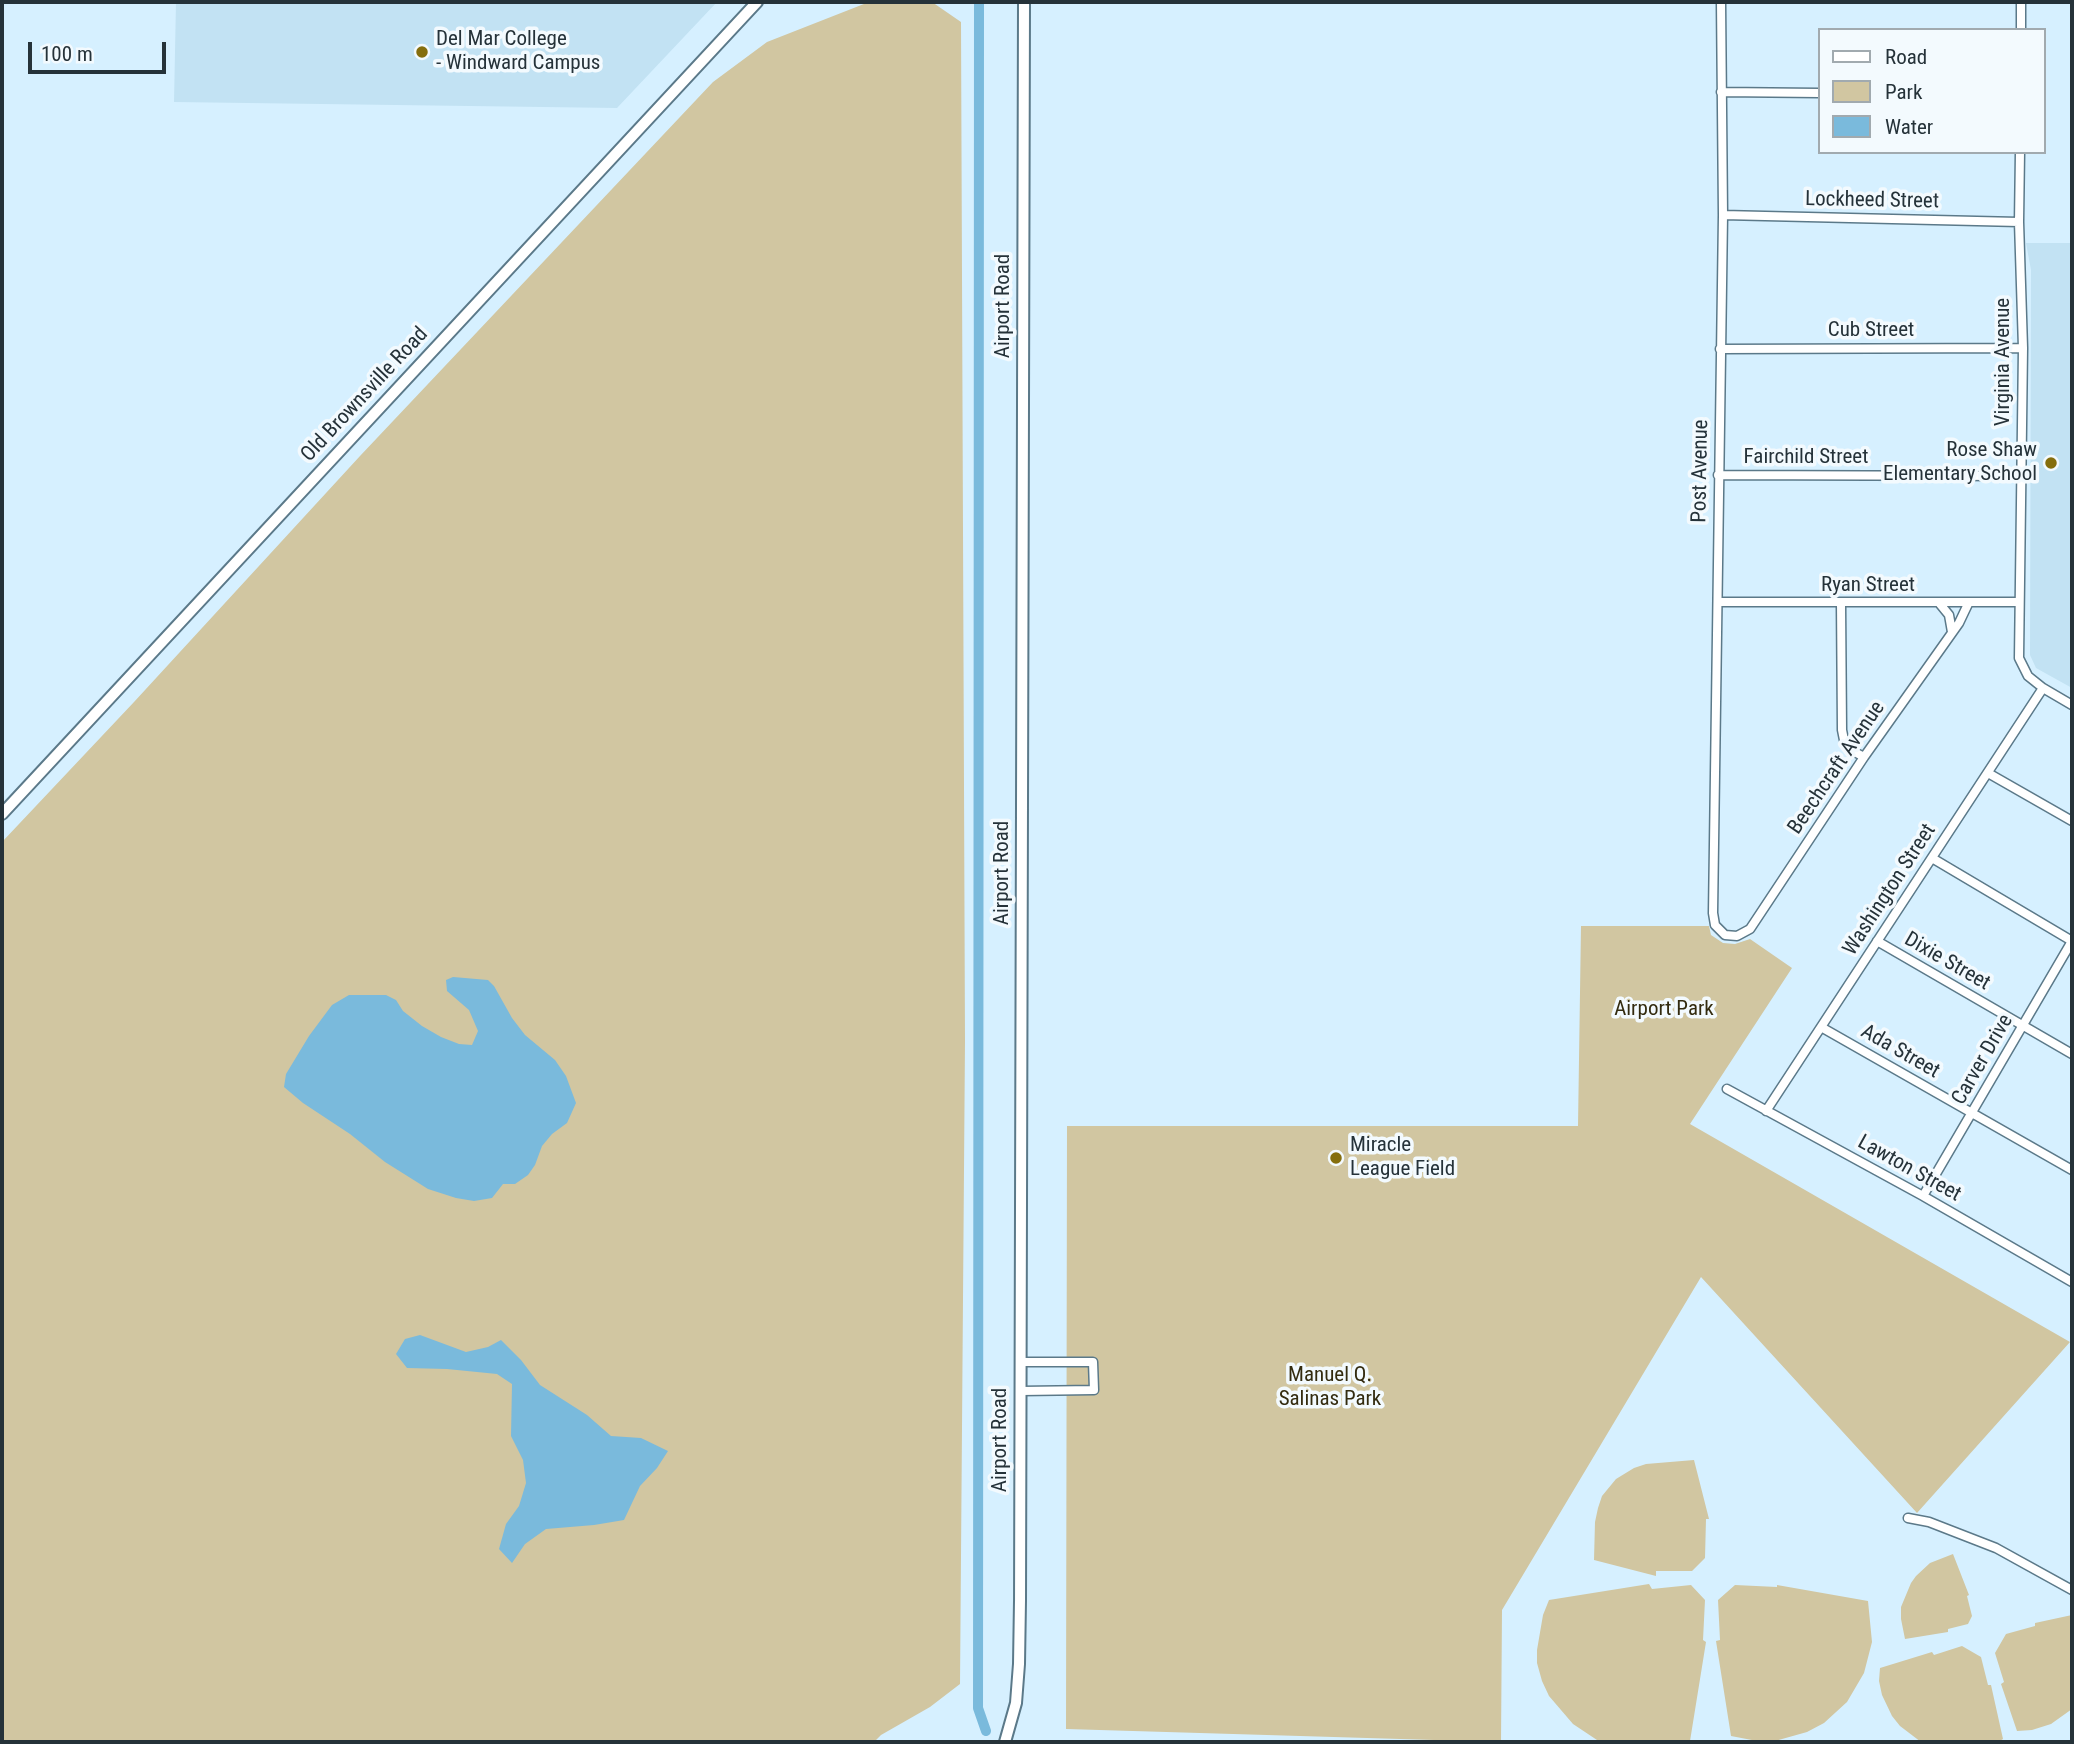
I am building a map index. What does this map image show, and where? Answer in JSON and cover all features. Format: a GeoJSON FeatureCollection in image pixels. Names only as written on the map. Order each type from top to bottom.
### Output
{"type":"FeatureCollection","features":[{"type":"Feature","properties":{"kind":"street","name":"Old Brownsville Road"},"geometry":{"type":"LineString","coordinates":[[2,814],[757,2]]}},
{"type":"Feature","properties":{"kind":"street","name":"Airport Road"},"geometry":{"type":"LineString","coordinates":[[1005,1742],[1016,1703],[1019,1664],[1024,2]]}},
{"type":"Feature","properties":{"kind":"street","name":"Post Avenue"},"geometry":{"type":"LineString","coordinates":[[1721,2],[1723,215],[1713,913],[1715,925],[1725,935]]}},
{"type":"Feature","properties":{"kind":"street"},"geometry":{"type":"LineString","coordinates":[[2021,2],[2021,28]]}},
{"type":"Feature","properties":{"kind":"street"},"geometry":{"type":"LineString","coordinates":[[1721,92],[1818,93]]}},
{"type":"Feature","properties":{"kind":"street","name":"Virginia Avenue"},"geometry":{"type":"LineString","coordinates":[[2020,154],[2023,348],[2019,658],[2028,676],[2072,705]]}},
{"type":"Feature","properties":{"kind":"street","name":"Lockheed Street"},"geometry":{"type":"LineString","coordinates":[[1723,215],[2019,222]]}},
{"type":"Feature","properties":{"kind":"street","name":"Cub Street"},"geometry":{"type":"LineString","coordinates":[[1720,349],[2023,348]]}},
{"type":"Feature","properties":{"kind":"street","name":"Fairchild Street"},"geometry":{"type":"LineString","coordinates":[[1718,475],[2021,476]]}},
{"type":"Feature","properties":{"kind":"street","name":"Ryan Street"},"geometry":{"type":"LineString","coordinates":[[1718,602],[2019,602]]}},
{"type":"Feature","properties":{"kind":"street"},"geometry":{"type":"LineString","coordinates":[[1841,603],[1842,730],[1849,749],[1864,757]]}},
{"type":"Feature","properties":{"kind":"street"},"geometry":{"type":"LineString","coordinates":[[1940,604],[1949,615],[1952,632]]}},
{"type":"Feature","properties":{"kind":"street","name":"Beechcraft Avenue"},"geometry":{"type":"LineString","coordinates":[[1725,935],[1737,936],[1750,929],[1864,757],[1952,632],[1968,604]]}},
{"type":"Feature","properties":{"kind":"street","name":"Washington Street"},"geometry":{"type":"LineString","coordinates":[[1766,1111],[2043,688]]}},
{"type":"Feature","properties":{"kind":"street"},"geometry":{"type":"LineString","coordinates":[[1988,773],[2072,821]]}},
{"type":"Feature","properties":{"kind":"street"},"geometry":{"type":"LineString","coordinates":[[1932,858],[2072,941]]}},
{"type":"Feature","properties":{"kind":"street","name":"Dixie Street"},"geometry":{"type":"LineString","coordinates":[[1877,941],[2072,1054]]}},
{"type":"Feature","properties":{"kind":"street","name":"Carver Drive"},"geometry":{"type":"LineString","coordinates":[[1923,1196],[2072,941]]}},
{"type":"Feature","properties":{"kind":"street","name":"Ada Street"},"geometry":{"type":"LineString","coordinates":[[1821,1027],[2072,1170]]}},
{"type":"Feature","properties":{"kind":"street","name":"Lawton Street"},"geometry":{"type":"LineString","coordinates":[[1727,1089],[1923,1196],[2072,1282]]}},
{"type":"Feature","properties":{"kind":"street"},"geometry":{"type":"LineString","coordinates":[[1021,1362],[1093,1362],[1094,1390],[1021,1391]]}},
{"type":"Feature","properties":{"kind":"street"},"geometry":{"type":"LineString","coordinates":[[1908,1518],[1929,1521],[1996,1548],[2072,1590]]}},
{"type":"Feature","properties":{"kind":"shaded area","name":"Del Mar College - Windward Campus"},"geometry":{"type":"Polygon","coordinates":[[[176,2],[717,2],[617,108],[174,102],[176,2]]]}},
{"type":"Feature","properties":{"kind":"shaded area","name":"Rose Shaw Elementary School"},"geometry":{"type":"Polygon","coordinates":[[[2026,243],[2072,243],[2072,688],[2036,668],[2030,655],[2031,270],[2026,243]]]}},
{"type":"Feature","properties":{"kind":"green space"},"geometry":{"type":"Polygon","coordinates":[[[869,2],[932,2],[961,22],[965,1041],[960,1684],[930,1707],[881,1735],[874,1742],[2,1742],[2,842],[360,456],[713,82],[767,42],[869,2]]]}},
{"type":"Feature","properties":{"kind":"green space","name":"Manuel Q. Salinas Park"},"geometry":{"type":"Polygon","coordinates":[[[1581,926],[1709,926],[1711,935],[1723,943],[1735,944],[1750,939],[1792,968],[1690,1124],[2070,1342],[1917,1513],[1701,1277],[1502,1610],[1501,1742],[1066,1729],[1067,1126],[1578,1126],[1581,926]]]}},
{"type":"Feature","properties":{"kind":"green space"},"geometry":{"type":"Polygon","coordinates":[[[1694,1460],[1709,1519],[1706,1519],[1705,1558],[1692,1571],[1656,1571],[1656,1576],[1594,1560],[1598,1508],[1602,1496],[1616,1479],[1646,1464],[1694,1460]]]}},
{"type":"Feature","properties":{"kind":"green space"},"geometry":{"type":"Polygon","coordinates":[[[1953,1554],[1969,1595],[1967,1596],[1972,1616],[1968,1624],[1948,1629],[1948,1632],[1905,1639],[1901,1607],[1911,1583],[1930,1563],[1953,1554]]]}},
{"type":"Feature","properties":{"kind":"green space"},"geometry":{"type":"Polygon","coordinates":[[[1649,1584],[1652,1589],[1691,1585],[1705,1600],[1703,1640],[1706,1642],[1690,1741],[1600,1742],[1573,1724],[1549,1696],[1542,1681],[1537,1650],[1543,1615],[1549,1600],[1649,1584]]]}},
{"type":"Feature","properties":{"kind":"green space"},"geometry":{"type":"Polygon","coordinates":[[[1735,1585],[1777,1585],[1868,1601],[1872,1642],[1864,1673],[1847,1702],[1824,1723],[1807,1732],[1775,1741],[1731,1736],[1716,1641],[1720,1640],[1718,1600],[1735,1585]]]}},
{"type":"Feature","properties":{"kind":"green space"},"geometry":{"type":"Polygon","coordinates":[[[2072,1615],[2072,1709],[2051,1724],[2017,1731],[2001,1684],[2004,1682],[1995,1653],[2006,1634],[2035,1626],[2035,1623],[2072,1615]]]}},
{"type":"Feature","properties":{"kind":"green space"},"geometry":{"type":"Polygon","coordinates":[[[1962,1646],[1981,1657],[1988,1685],[1991,1685],[2003,1739],[1998,1742],[1921,1742],[1900,1726],[1892,1716],[1882,1695],[1880,1668],[1962,1646]]]}},
{"type":"Feature","properties":{"kind":"water"},"geometry":{"type":"Polygon","coordinates":[[[453,977],[488,980],[494,986],[525,1035],[555,1060],[566,1076],[576,1103],[567,1123],[542,1146],[528,1175],[515,1184],[503,1184],[492,1198],[474,1201],[428,1189],[385,1162],[284,1087],[286,1074],[309,1036],[332,1005],[349,995],[386,995],[396,1000],[403,1011],[422,1026],[459,1044],[472,1045],[478,1031],[469,1010],[447,991],[446,980],[453,977]]]}},
{"type":"Feature","properties":{"kind":"water"},"geometry":{"type":"Polygon","coordinates":[[[420,1335],[466,1352],[488,1347],[501,1340],[540,1385],[587,1415],[611,1436],[641,1438],[668,1451],[640,1486],[624,1520],[546,1529],[525,1544],[512,1563],[499,1549],[506,1524],[519,1506],[526,1483],[523,1460],[511,1436],[512,1384],[497,1374],[407,1368],[396,1354],[405,1339],[420,1335]]]}},
{"type":"Feature","properties":{"kind":"waterway"},"geometry":{"type":"LineString","coordinates":[[979,2],[978,1708],[986,1731]]}},
{"type":"Feature","properties":{"kind":"place","name":"Del Mar College - Windward Campus"},"geometry":{"type":"Point","coordinates":[422,52]}},
{"type":"Feature","properties":{"kind":"place","name":"Rose Shaw Elementary School"},"geometry":{"type":"Point","coordinates":[2051,463]}},
{"type":"Feature","properties":{"kind":"place","name":"Miracle League Field"},"geometry":{"type":"Point","coordinates":[1336,1158]}},
{"type":"Feature","properties":{"kind":"park label","name":"Airport Park"},"geometry":{"type":"Point","coordinates":[1664,1010]}}]}
